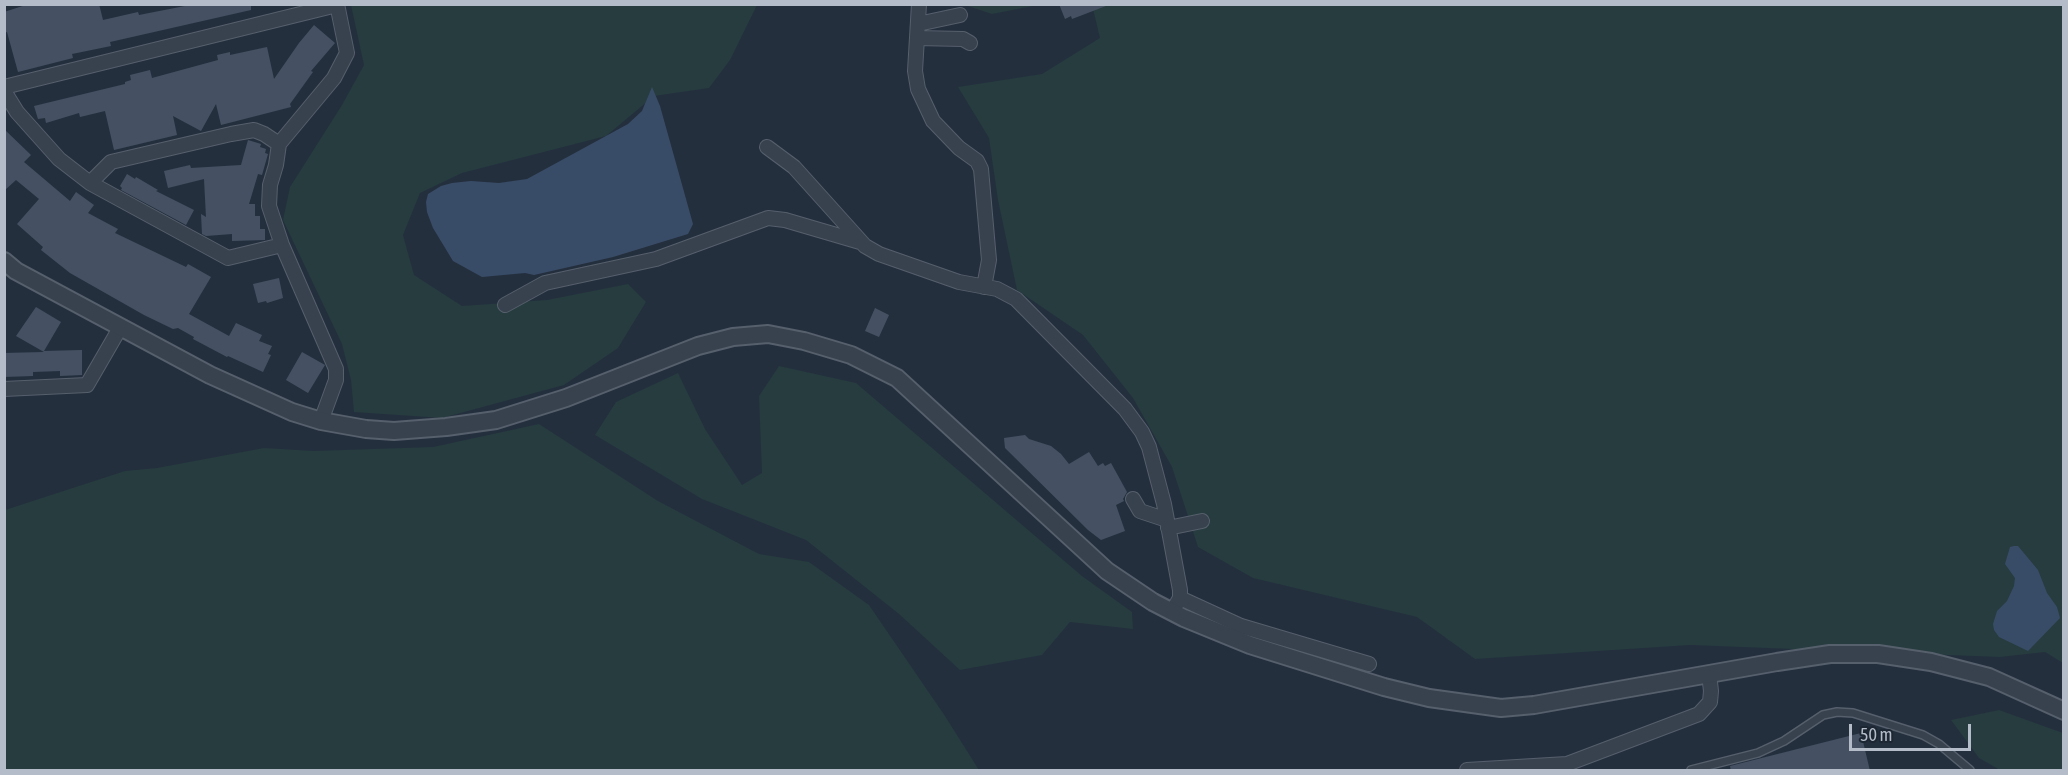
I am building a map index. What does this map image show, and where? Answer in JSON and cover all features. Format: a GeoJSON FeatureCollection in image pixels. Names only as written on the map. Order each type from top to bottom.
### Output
{"type":"FeatureCollection","features":[{"type":"Feature","properties":{"kind":"street"},"geometry":{"type":"LineString","coordinates":[[919,4],[915,71],[918,89],[927,111],[940,130],[977,161],[981,169],[989,260],[984,287]]}},
{"type":"Feature","properties":{"kind":"street"},"geometry":{"type":"LineString","coordinates":[[282,245],[228,258],[90,183],[59,159],[17,112],[4,89],[337,5],[347,53],[334,78],[279,144],[268,206],[282,245],[336,369],[336,380],[321,421]]}},
{"type":"Feature","properties":{"kind":"street"},"geometry":{"type":"LineString","coordinates":[[918,31],[960,15]]}},
{"type":"Feature","properties":{"kind":"street"},"geometry":{"type":"LineString","coordinates":[[918,31],[963,39],[970,44]]}},
{"type":"Feature","properties":{"kind":"street"},"geometry":{"type":"LineString","coordinates":[[90,183],[111,162],[243,132],[254,130],[279,144]]}},
{"type":"Feature","properties":{"kind":"street"},"geometry":{"type":"LineString","coordinates":[[767,147],[794,167],[860,242]]}},
{"type":"Feature","properties":{"kind":"street"},"geometry":{"type":"LineString","coordinates":[[505,305],[545,283],[656,259],[768,218],[785,220],[860,242],[879,254],[959,282],[997,289],[1016,299],[1125,410],[1142,432],[1149,447],[1168,524],[1176,605]]}},
{"type":"Feature","properties":{"kind":"street"},"geometry":{"type":"LineString","coordinates":[[4,261],[16,271],[210,375],[292,412],[321,421],[366,429],[394,431],[496,420],[566,398],[698,346],[733,338],[768,334],[804,341],[851,355],[897,378],[1107,571],[1250,645],[1384,687],[1429,698],[1501,708],[1534,705],[1830,654],[1878,654],[1931,662],[1989,677],[2064,711]]}},
{"type":"Feature","properties":{"kind":"street"},"geometry":{"type":"LineString","coordinates":[[4,389],[87,385],[120,328]]}},
{"type":"Feature","properties":{"kind":"street"},"geometry":{"type":"LineString","coordinates":[[1133,499],[1140,511],[1168,524],[1202,521]]}},
{"type":"Feature","properties":{"kind":"street"},"geometry":{"type":"LineString","coordinates":[[1176,605],[1369,664]]}},
{"type":"Feature","properties":{"kind":"street"},"geometry":{"type":"LineString","coordinates":[[1467,771],[1567,764],[1699,714],[1710,702],[1709,674]]}},
{"type":"Feature","properties":{"kind":"lane"},"geometry":{"type":"LineString","coordinates":[[1690,771],[1758,753],[1784,741],[1823,715],[1837,712],[1853,713],[1901,726],[1923,735],[1939,744],[1969,770]]}},
{"type":"Feature","properties":{"kind":"lane"},"geometry":{"type":"LineString","coordinates":[[1957,771],[1969,770]]}},
{"type":"Feature","properties":{"kind":"green space"},"geometry":{"type":"Polygon","coordinates":[[[351,5],[757,5],[730,60],[709,88],[654,96],[606,136],[462,173],[420,193],[403,235],[414,275],[462,306],[547,300],[628,284],[646,302],[618,348],[564,385],[442,418],[354,412],[351,380],[342,344],[283,220],[290,187],[342,105],[364,65],[351,5]]]}},
{"type":"Feature","properties":{"kind":"green space"},"geometry":{"type":"Polygon","coordinates":[[[965,5],[1038,5],[992,14],[965,5]]]}},
{"type":"Feature","properties":{"kind":"green space"},"geometry":{"type":"Polygon","coordinates":[[[1092,5],[2063,5],[2063,663],[2045,652],[2000,657],[1690,645],[1475,659],[1417,617],[1253,578],[1198,547],[1172,467],[1133,398],[1083,335],[1017,290],[998,200],[989,138],[958,87],[1042,74],[1100,38],[1092,5]]]}},
{"type":"Feature","properties":{"kind":"green space"},"geometry":{"type":"Polygon","coordinates":[[[779,366],[856,383],[1082,576],[1132,612],[1133,629],[1070,622],[1042,655],[960,670],[899,614],[806,540],[702,499],[595,435],[616,402],[678,373],[705,429],[742,485],[762,473],[759,396],[779,366]]]}},
{"type":"Feature","properties":{"kind":"green space"},"geometry":{"type":"Polygon","coordinates":[[[539,424],[658,501],[759,554],[809,562],[869,605],[979,770],[5,770],[5,510],[125,471],[157,468],[264,448],[314,451],[433,447],[539,424]]]}},
{"type":"Feature","properties":{"kind":"green space"},"geometry":{"type":"Polygon","coordinates":[[[1999,710],[2063,733],[2063,770],[2000,770],[1979,758],[1951,720],[1999,710]]]}},
{"type":"Feature","properties":{"kind":"water"},"geometry":{"type":"Polygon","coordinates":[[[652,87],[660,106],[693,224],[688,234],[613,257],[534,275],[525,273],[482,277],[453,261],[433,228],[427,212],[428,194],[441,186],[452,183],[471,181],[499,183],[527,179],[628,124],[642,111],[652,87]]]}},
{"type":"Feature","properties":{"kind":"water"},"geometry":{"type":"Polygon","coordinates":[[[2018,546],[2038,570],[2047,593],[2057,607],[2060,618],[2028,651],[1999,637],[1993,624],[1997,611],[2007,601],[2014,586],[2015,578],[2005,564],[2010,547],[2018,546]]]}},
{"type":"Feature","properties":{"kind":"building"},"geometry":{"type":"Polygon","coordinates":[[[29,4],[99,4],[103,20],[138,12],[139,15],[195,4],[251,4],[251,10],[110,42],[111,46],[72,54],[73,58],[18,72],[7,32],[4,33],[4,12],[29,4]]]}},
{"type":"Feature","properties":{"kind":"building"},"geometry":{"type":"Polygon","coordinates":[[[1059,4],[1106,4],[1106,6],[1072,19],[1071,16],[1065,19],[1059,4]]]}},
{"type":"Feature","properties":{"kind":"building"},"geometry":{"type":"Polygon","coordinates":[[[314,25],[335,43],[311,71],[313,72],[290,104],[291,107],[221,125],[216,104],[201,131],[173,116],[177,135],[114,150],[105,111],[80,117],[79,113],[46,123],[45,118],[38,119],[34,106],[125,84],[131,80],[130,75],[150,70],[152,78],[218,60],[217,55],[230,52],[230,55],[267,47],[274,79],[314,25]]]}},
{"type":"Feature","properties":{"kind":"building"},"geometry":{"type":"Polygon","coordinates":[[[4,129],[31,155],[24,162],[70,201],[76,192],[94,205],[88,213],[118,229],[115,233],[186,267],[188,264],[211,277],[189,314],[229,336],[236,323],[262,335],[259,341],[272,346],[268,354],[271,355],[263,372],[227,357],[193,339],[194,337],[178,328],[173,329],[144,315],[70,273],[41,250],[43,247],[17,224],[39,199],[16,180],[4,191],[4,129]]]}},
{"type":"Feature","properties":{"kind":"building"},"geometry":{"type":"Polygon","coordinates":[[[248,140],[261,144],[260,147],[266,149],[265,153],[268,154],[262,175],[258,174],[249,204],[255,204],[255,216],[260,216],[260,229],[265,229],[265,240],[232,241],[232,234],[206,236],[202,234],[201,214],[206,217],[204,179],[168,188],[164,171],[190,165],[191,168],[241,165],[248,140]]]}},
{"type":"Feature","properties":{"kind":"building"},"geometry":{"type":"Polygon","coordinates":[[[127,174],[194,210],[186,225],[121,190],[120,186],[127,174]]]}},
{"type":"Feature","properties":{"kind":"building"},"geometry":{"type":"Polygon","coordinates":[[[279,278],[283,298],[258,303],[253,284],[279,278]]]}},
{"type":"Feature","properties":{"kind":"building"},"geometry":{"type":"Polygon","coordinates":[[[36,307],[61,322],[44,351],[82,350],[82,375],[60,376],[60,371],[33,372],[33,376],[4,377],[4,353],[44,352],[16,336],[36,307]]]}},
{"type":"Feature","properties":{"kind":"building"},"geometry":{"type":"Polygon","coordinates":[[[875,308],[889,315],[879,337],[865,331],[875,308]]]}},
{"type":"Feature","properties":{"kind":"building"},"geometry":{"type":"Polygon","coordinates":[[[302,352],[325,365],[308,393],[286,380],[302,352]]]}},
{"type":"Feature","properties":{"kind":"building"},"geometry":{"type":"Polygon","coordinates":[[[1025,435],[1029,439],[1051,446],[1069,464],[1089,452],[1098,466],[1111,463],[1127,492],[1124,501],[1116,505],[1125,531],[1101,540],[1088,530],[1005,448],[1004,438],[1025,435]]]}},
{"type":"Feature","properties":{"kind":"building"},"geometry":{"type":"Polygon","coordinates":[[[1861,733],[1870,771],[1731,771],[1730,766],[1861,733]]]}}]}
